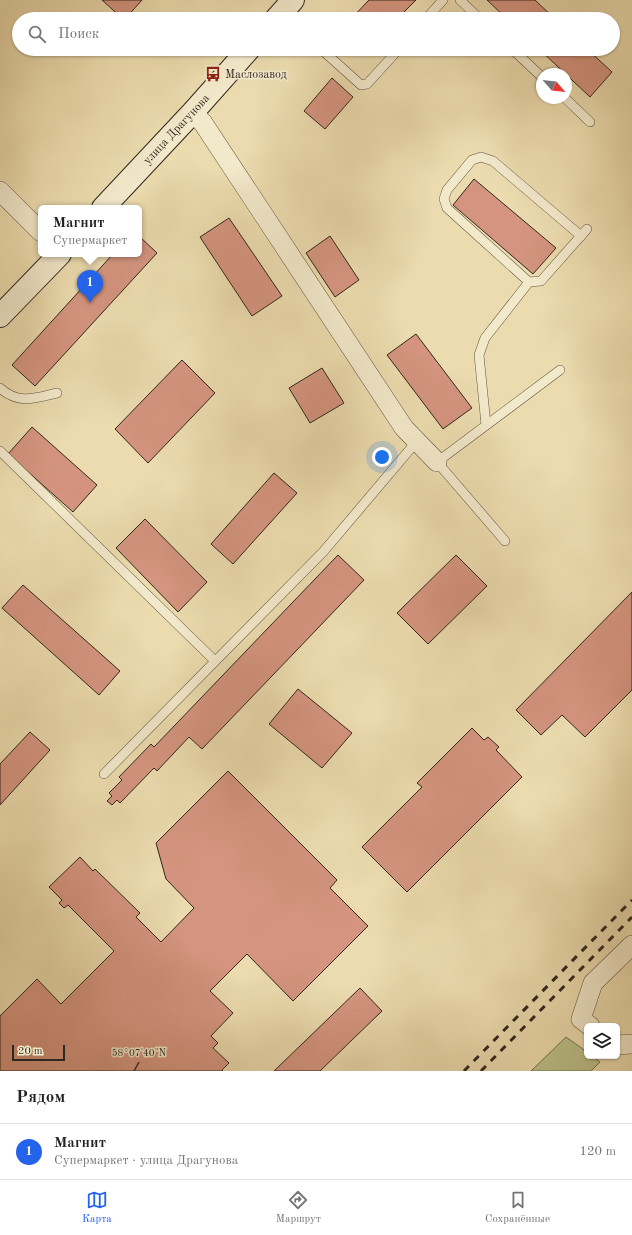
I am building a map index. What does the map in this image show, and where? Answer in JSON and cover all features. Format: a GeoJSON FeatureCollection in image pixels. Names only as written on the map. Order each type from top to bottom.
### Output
{"type":"FeatureCollection","features":[{"type":"Feature","properties":{"kind":"main road","name":"улица Драгунова"},"geometry":{"type":"LineString","coordinates":[[106,205],[193,112],[243,56]]}},
{"type":"Feature","properties":{"kind":"main road"},"geometry":{"type":"LineString","coordinates":[[0,316],[57,257]]}},
{"type":"Feature","properties":{"kind":"street"},"geometry":{"type":"LineString","coordinates":[[193,112],[203,123],[404,428],[437,462]]}},
{"type":"Feature","properties":{"kind":"street"},"geometry":{"type":"LineString","coordinates":[[0,190],[38,229]]}},
{"type":"Feature","properties":{"kind":"street"},"geometry":{"type":"LineString","coordinates":[[586,1023],[581,1019],[593,983],[632,945]]}},
{"type":"Feature","properties":{"kind":"street"},"geometry":{"type":"LineString","coordinates":[[620,1045],[632,1044]]}},
{"type":"Feature","properties":{"kind":"lane"},"geometry":{"type":"LineString","coordinates":[[432,12],[443,0]]}},
{"type":"Feature","properties":{"kind":"lane"},"geometry":{"type":"LineString","coordinates":[[460,0],[473,12]]}},
{"type":"Feature","properties":{"kind":"lane"},"geometry":{"type":"LineString","coordinates":[[329,56],[361,85],[368,84],[393,56]]}},
{"type":"Feature","properties":{"kind":"lane"},"geometry":{"type":"LineString","coordinates":[[520,56],[536,71]]}},
{"type":"Feature","properties":{"kind":"lane"},"geometry":{"type":"LineString","coordinates":[[571,104],[590,122]]}},
{"type":"Feature","properties":{"kind":"lane"},"geometry":{"type":"LineString","coordinates":[[486,425],[479,355],[485,338],[529,282],[541,281],[584,233],[493,161],[481,157],[472,160],[447,190],[444,199],[447,208],[529,282]]}},
{"type":"Feature","properties":{"kind":"lane"},"geometry":{"type":"LineString","coordinates":[[505,541],[437,462],[560,370]]}},
{"type":"Feature","properties":{"kind":"lane"},"geometry":{"type":"LineString","coordinates":[[0,388],[9,396],[28,400],[58,393]]}},
{"type":"Feature","properties":{"kind":"lane"},"geometry":{"type":"LineString","coordinates":[[104,774],[323,552],[417,441]]}},
{"type":"Feature","properties":{"kind":"lane"},"geometry":{"type":"LineString","coordinates":[[0,451],[215,661]]}},
{"type":"Feature","properties":{"kind":"green space"},"geometry":{"type":"Polygon","coordinates":[[[566,1037],[584,1050],[584,1059],[596,1059],[600,1062],[591,1071],[531,1071],[566,1037]]]}},
{"type":"Feature","properties":{"kind":"building"},"geometry":{"type":"Polygon","coordinates":[[[102,0],[142,0],[131,12],[115,12],[102,0]]]}},
{"type":"Feature","properties":{"kind":"building"},"geometry":{"type":"Polygon","coordinates":[[[369,0],[416,0],[404,12],[358,12],[369,0]]]}},
{"type":"Feature","properties":{"kind":"building"},"geometry":{"type":"Polygon","coordinates":[[[487,0],[535,0],[548,12],[500,12],[487,0]]]}},
{"type":"Feature","properties":{"kind":"building"},"geometry":{"type":"Polygon","coordinates":[[[546,56],[595,56],[612,72],[590,97],[572,80],[572,68],[559,68],[546,56]]]}},
{"type":"Feature","properties":{"kind":"building"},"geometry":{"type":"Polygon","coordinates":[[[332,78],[353,97],[325,129],[304,111],[332,78]]]}},
{"type":"Feature","properties":{"kind":"building"},"geometry":{"type":"Polygon","coordinates":[[[474,179],[556,248],[533,274],[453,205],[474,179]]]}},
{"type":"Feature","properties":{"kind":"building"},"geometry":{"type":"Polygon","coordinates":[[[229,218],[282,296],[252,316],[200,237],[229,218]]]}},
{"type":"Feature","properties":{"kind":"building"},"geometry":{"type":"Polygon","coordinates":[[[330,236],[359,280],[335,297],[306,253],[330,236]]]}},
{"type":"Feature","properties":{"kind":"building"},"geometry":{"type":"Polygon","coordinates":[[[142,239],[157,253],[35,386],[12,365],[110,257],[142,257],[142,239]]]}},
{"type":"Feature","properties":{"kind":"building"},"geometry":{"type":"Polygon","coordinates":[[[416,334],[472,408],[443,429],[387,355],[416,334]]]}},
{"type":"Feature","properties":{"kind":"building"},"geometry":{"type":"Polygon","coordinates":[[[182,360],[215,393],[148,463],[115,429],[182,360]]]}},
{"type":"Feature","properties":{"kind":"building"},"geometry":{"type":"Polygon","coordinates":[[[322,368],[344,403],[310,423],[289,388],[322,368]]]}},
{"type":"Feature","properties":{"kind":"building"},"geometry":{"type":"Polygon","coordinates":[[[32,427],[97,485],[73,512],[8,454],[32,427]]]}},
{"type":"Feature","properties":{"kind":"building"},"geometry":{"type":"Polygon","coordinates":[[[274,473],[297,493],[233,564],[211,544],[274,473]]]}},
{"type":"Feature","properties":{"kind":"building"},"geometry":{"type":"Polygon","coordinates":[[[145,519],[207,582],[178,612],[116,548],[145,519]]]}},
{"type":"Feature","properties":{"kind":"building"},"geometry":{"type":"Polygon","coordinates":[[[338,555],[364,580],[202,749],[189,737],[157,771],[154,768],[120,803],[117,800],[112,805],[107,801],[112,796],[109,793],[122,780],[119,777],[151,744],[154,747],[338,555]]]}},
{"type":"Feature","properties":{"kind":"building"},"geometry":{"type":"Polygon","coordinates":[[[456,555],[487,586],[428,644],[397,613],[456,555]]]}},
{"type":"Feature","properties":{"kind":"building"},"geometry":{"type":"Polygon","coordinates":[[[23,585],[120,671],[99,695],[2,608],[23,585]]]}},
{"type":"Feature","properties":{"kind":"building"},"geometry":{"type":"Polygon","coordinates":[[[632,592],[632,690],[585,737],[562,715],[541,735],[516,710],[632,592]]]}},
{"type":"Feature","properties":{"kind":"building"},"geometry":{"type":"Polygon","coordinates":[[[298,689],[352,733],[322,768],[269,724],[298,689]]]}},
{"type":"Feature","properties":{"kind":"building"},"geometry":{"type":"Polygon","coordinates":[[[472,728],[484,740],[488,737],[499,747],[496,750],[522,777],[407,892],[362,847],[422,787],[417,783],[472,728]]]}},
{"type":"Feature","properties":{"kind":"building"},"geometry":{"type":"Polygon","coordinates":[[[30,732],[50,750],[0,805],[0,764],[30,732]]]}},
{"type":"Feature","properties":{"kind":"building"},"geometry":{"type":"Polygon","coordinates":[[[228,771],[337,880],[330,888],[368,926],[293,1001],[247,954],[210,991],[233,1013],[211,1036],[218,1043],[213,1048],[229,1063],[222,1070],[223,1071],[0,1071],[0,1016],[37,979],[61,1004],[114,951],[68,905],[64,908],[59,903],[62,900],[49,887],[80,857],[93,871],[95,869],[140,913],[136,917],[161,942],[194,908],[166,879],[156,843],[228,771]]]}},
{"type":"Feature","properties":{"kind":"building"},"geometry":{"type":"Polygon","coordinates":[[[360,988],[382,1011],[320,1071],[274,1071],[360,988]]]}},
{"type":"Feature","properties":{"kind":"railway"},"geometry":{"type":"LineString","coordinates":[[464,1071],[632,900]]}},
{"type":"Feature","properties":{"kind":"railway"},"geometry":{"type":"LineString","coordinates":[[481,1071],[632,917]]}},
{"type":"Feature","properties":{"kind":"place","name":"Маслозавод"},"geometry":{"type":"Point","coordinates":[213,74]}},
{"type":"Feature","properties":{"kind":"place","name":"Магнит"},"geometry":{"type":"Point","coordinates":[90,303]}}]}
